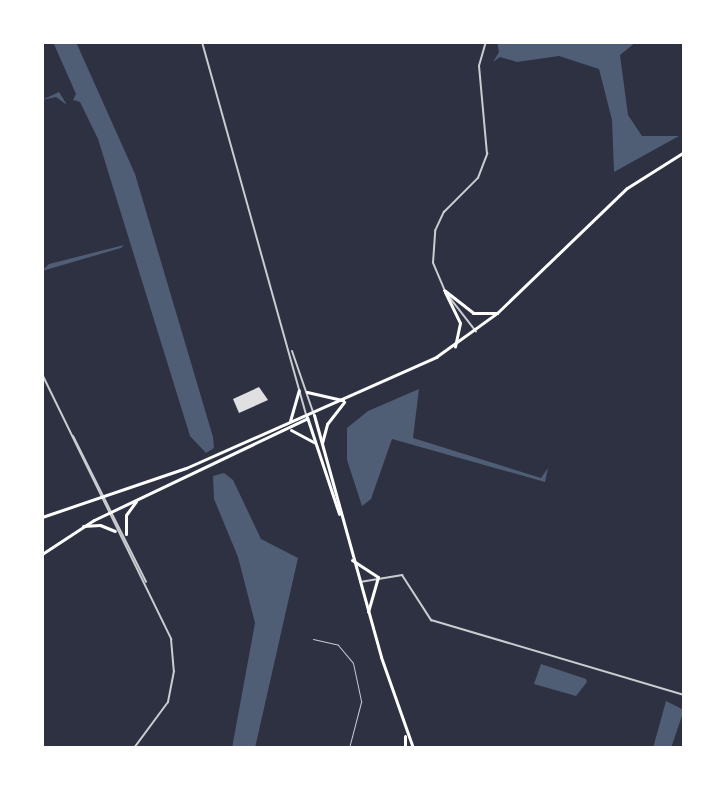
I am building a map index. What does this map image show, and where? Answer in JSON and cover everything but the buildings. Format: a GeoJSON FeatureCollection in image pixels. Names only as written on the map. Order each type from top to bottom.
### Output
{"type":"FeatureCollection","features":[{"type":"Feature","properties":{"kind":"main road"},"geometry":{"type":"LineString","coordinates":[[42,517],[100,500],[291,421],[314,415],[455,346],[497,313],[627,188],[684,152]]}},
{"type":"Feature","properties":{"kind":"main road"},"geometry":{"type":"LineString","coordinates":[[444,290],[472,313],[497,313]]}},
{"type":"Feature","properties":{"kind":"main road"},"geometry":{"type":"LineString","coordinates":[[444,290],[460,322],[455,346]]}},
{"type":"Feature","properties":{"kind":"main road"},"geometry":{"type":"LineString","coordinates":[[291,421],[299,390]]}},
{"type":"Feature","properties":{"kind":"main road"},"geometry":{"type":"LineString","coordinates":[[308,392],[345,400]]}},
{"type":"Feature","properties":{"kind":"main road"},"geometry":{"type":"LineString","coordinates":[[322,444],[327,424],[345,400]]}},
{"type":"Feature","properties":{"kind":"main road"},"geometry":{"type":"LineString","coordinates":[[314,415],[368,614],[405,734],[413,748]]}},
{"type":"Feature","properties":{"kind":"main road"},"geometry":{"type":"LineString","coordinates":[[42,554],[81,527],[106,514],[290,430],[307,417]]}},
{"type":"Feature","properties":{"kind":"main road"},"geometry":{"type":"LineString","coordinates":[[307,417],[340,516]]}},
{"type":"Feature","properties":{"kind":"main road"},"geometry":{"type":"LineString","coordinates":[[290,430],[314,442]]}},
{"type":"Feature","properties":{"kind":"main road"},"geometry":{"type":"LineString","coordinates":[[126,534],[126,515],[139,499]]}},
{"type":"Feature","properties":{"kind":"main road"},"geometry":{"type":"LineString","coordinates":[[81,527],[100,525],[115,531]]}},
{"type":"Feature","properties":{"kind":"main road"},"geometry":{"type":"LineString","coordinates":[[352,560],[378,577],[368,614]]}},
{"type":"Feature","properties":{"kind":"main road"},"geometry":{"type":"LineString","coordinates":[[405,734],[405,748]]}},
{"type":"Feature","properties":{"kind":"street"},"geometry":{"type":"LineString","coordinates":[[202,42],[291,348],[314,415]]}},
{"type":"Feature","properties":{"kind":"street"},"geometry":{"type":"LineString","coordinates":[[476,331],[444,290],[435,272],[432,243],[444,212],[484,165],[488,142],[479,66],[486,42]]}},
{"type":"Feature","properties":{"kind":"street"},"geometry":{"type":"LineString","coordinates":[[291,348],[307,417]]}},
{"type":"Feature","properties":{"kind":"street"},"geometry":{"type":"LineString","coordinates":[[42,374],[72,435],[106,514],[146,582]]}},
{"type":"Feature","properties":{"kind":"street"},"geometry":{"type":"LineString","coordinates":[[72,435],[126,534],[169,631],[174,662],[168,702],[158,720],[134,748]]}},
{"type":"Feature","properties":{"kind":"street"},"geometry":{"type":"LineString","coordinates":[[359,582],[397,573],[408,579],[419,608],[436,622],[684,695]]}},
{"type":"Feature","properties":{"kind":"lane"},"geometry":{"type":"LineString","coordinates":[[314,639],[338,645],[353,663],[361,702],[349,748]]}},
{"type":"Feature","properties":{"kind":"water"},"geometry":{"type":"Polygon","coordinates":[[[53,42],[76,42],[135,174],[213,437],[214,448],[206,453],[190,436],[98,139],[80,102],[73,100],[76,94],[53,42]]]}},
{"type":"Feature","properties":{"kind":"water"},"geometry":{"type":"Polygon","coordinates":[[[497,42],[636,42],[620,55],[628,115],[642,136],[679,136],[614,172],[612,120],[599,69],[559,56],[517,62],[500,57],[493,62],[499,52],[497,42]]]}},
{"type":"Feature","properties":{"kind":"water"},"geometry":{"type":"Polygon","coordinates":[[[59,92],[67,105],[56,97],[42,100],[59,92]]]}},
{"type":"Feature","properties":{"kind":"water"},"geometry":{"type":"Polygon","coordinates":[[[124,245],[121,248],[42,271],[49,264],[124,245]]]}},
{"type":"Feature","properties":{"kind":"water"},"geometry":{"type":"Polygon","coordinates":[[[419,389],[413,438],[541,478],[548,468],[545,482],[392,439],[371,499],[362,506],[347,460],[347,428],[368,411],[419,389]]]}},
{"type":"Feature","properties":{"kind":"water"},"geometry":{"type":"Polygon","coordinates":[[[224,473],[233,480],[261,539],[298,558],[255,748],[232,748],[255,623],[238,557],[214,499],[213,476],[224,473]]]}},
{"type":"Feature","properties":{"kind":"water"},"geometry":{"type":"Polygon","coordinates":[[[541,664],[586,679],[587,682],[576,696],[534,684],[541,664]]]}},
{"type":"Feature","properties":{"kind":"water"},"geometry":{"type":"Polygon","coordinates":[[[666,701],[684,710],[671,748],[653,748],[666,701]]]}}]}
